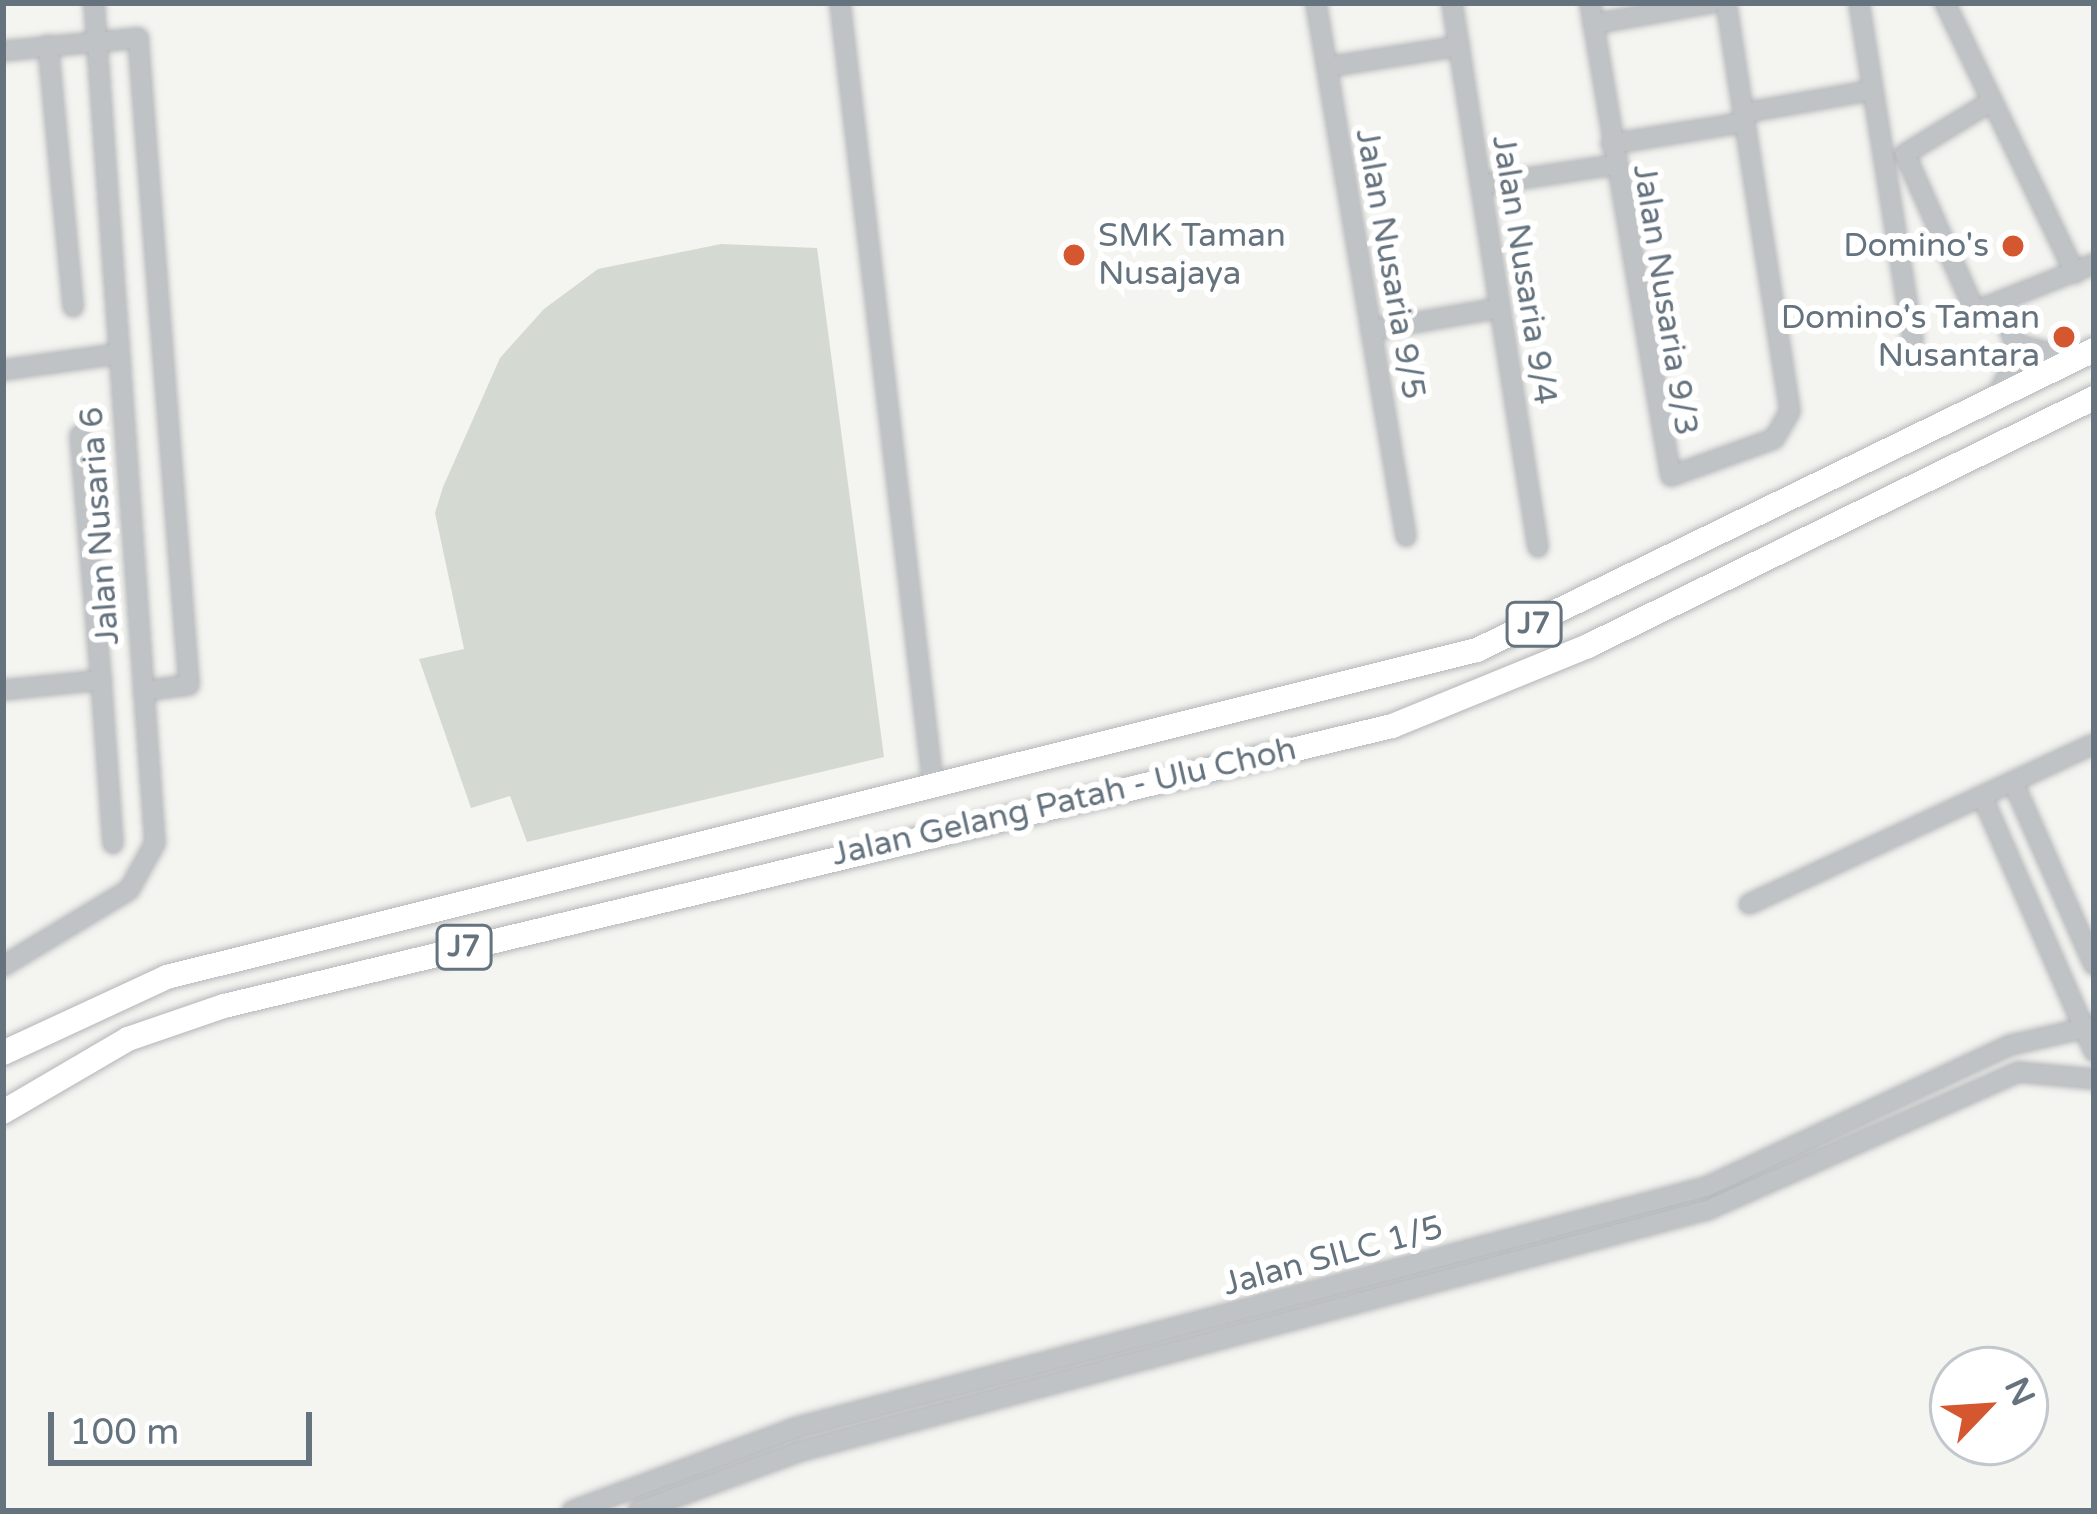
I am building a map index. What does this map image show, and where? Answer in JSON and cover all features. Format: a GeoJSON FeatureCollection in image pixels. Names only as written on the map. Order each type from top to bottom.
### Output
{"type":"FeatureCollection","features":[{"type":"Feature","properties":{"kind":"main road","name":"Jalan Gelang Patah - Ulu Choh"},"geometry":{"type":"LineString","coordinates":[[3,1053],[167,977],[1477,650],[2086,354]]}},
{"type":"Feature","properties":{"kind":"main road","name":"Jalan Gelang Patah - Ulu Choh"},"geometry":{"type":"LineString","coordinates":[[3,1112],[128,1039],[224,1006],[1392,726],[1588,646],[2094,398]]}},
{"type":"Feature","properties":{"kind":"street","name":"Jalan Nusaria 6"},"geometry":{"type":"LineString","coordinates":[[3,966],[148,870],[143,691],[94,3]]}},
{"type":"Feature","properties":{"kind":"street"},"geometry":{"type":"LineString","coordinates":[[840,3],[933,784]]}},
{"type":"Feature","properties":{"kind":"street","name":"Jalan Nusaria 9/5"},"geometry":{"type":"LineString","coordinates":[[1316,3],[1406,536]]}},
{"type":"Feature","properties":{"kind":"street","name":"Jalan Nusaria 9/4"},"geometry":{"type":"LineString","coordinates":[[1452,3],[1538,547]]}},
{"type":"Feature","properties":{"kind":"street","name":"Jalan Nusaria 9/3"},"geometry":{"type":"LineString","coordinates":[[1590,3],[1660,461],[1671,476],[1691,474],[1787,427],[1744,118]]}},
{"type":"Feature","properties":{"kind":"street"},"geometry":{"type":"LineString","coordinates":[[1593,24],[1711,3]]}},
{"type":"Feature","properties":{"kind":"street"},"geometry":{"type":"LineString","coordinates":[[1726,3],[1744,118]]}},
{"type":"Feature","properties":{"kind":"street"},"geometry":{"type":"LineString","coordinates":[[1859,3],[1913,341]]}},
{"type":"Feature","properties":{"kind":"street"},"geometry":{"type":"LineString","coordinates":[[1945,3],[2075,273]]}},
{"type":"Feature","properties":{"kind":"street"},"geometry":{"type":"LineString","coordinates":[[3,51],[138,38],[189,685],[143,691]]}},
{"type":"Feature","properties":{"kind":"street"},"geometry":{"type":"LineString","coordinates":[[48,46],[73,307]]}},
{"type":"Feature","properties":{"kind":"street"},"geometry":{"type":"LineString","coordinates":[[1327,67],[1459,46]]}},
{"type":"Feature","properties":{"kind":"street"},"geometry":{"type":"LineString","coordinates":[[1611,144],[1873,90]]}},
{"type":"Feature","properties":{"kind":"street"},"geometry":{"type":"LineString","coordinates":[[1993,101],[1912,140],[1905,154],[1975,311],[2002,308],[2094,264]]}},
{"type":"Feature","properties":{"kind":"street"},"geometry":{"type":"LineString","coordinates":[[1480,185],[1614,165]]}},
{"type":"Feature","properties":{"kind":"street"},"geometry":{"type":"LineString","coordinates":[[1371,330],[1500,308]]}},
{"type":"Feature","properties":{"kind":"street"},"geometry":{"type":"LineString","coordinates":[[1997,395],[2019,345],[2002,308]]}},
{"type":"Feature","properties":{"kind":"street"},"geometry":{"type":"LineString","coordinates":[[2019,345],[2086,354]]}},
{"type":"Feature","properties":{"kind":"street"},"geometry":{"type":"LineString","coordinates":[[3,370],[117,354]]}},
{"type":"Feature","properties":{"kind":"street"},"geometry":{"type":"LineString","coordinates":[[80,435],[113,844]]}},
{"type":"Feature","properties":{"kind":"street"},"geometry":{"type":"LineString","coordinates":[[3,690],[101,680]]}},
{"type":"Feature","properties":{"kind":"street"},"geometry":{"type":"LineString","coordinates":[[1749,904],[2094,744]]}},
{"type":"Feature","properties":{"kind":"street"},"geometry":{"type":"LineString","coordinates":[[2013,782],[2094,964]]}},
{"type":"Feature","properties":{"kind":"street"},"geometry":{"type":"LineString","coordinates":[[1982,796],[2087,1025],[2094,1051]]}},
{"type":"Feature","properties":{"kind":"street"},"geometry":{"type":"LineString","coordinates":[[2023,890],[2055,876]]}},
{"type":"Feature","properties":{"kind":"street","name":"Jalan SILC 1/5"},"geometry":{"type":"LineString","coordinates":[[572,1511],[798,1426],[1706,1187],[2087,1025]]}},
{"type":"Feature","properties":{"kind":"street","name":"Jalan SILC 1/5"},"geometry":{"type":"LineString","coordinates":[[638,1511],[801,1451],[1707,1210],[2018,1072],[2052,1067],[2094,1079]]}},
{"type":"Feature","properties":{"kind":"shaded area"},"geometry":{"type":"Polygon","coordinates":[[[721,244],[817,248],[884,757],[527,842],[510,796],[471,808],[419,659],[464,649],[435,513],[443,487],[500,358],[544,309],[598,269],[721,244]]]}},
{"type":"Feature","properties":{"kind":"place","name":"Domino's"},"geometry":{"type":"Point","coordinates":[2013,246]}},
{"type":"Feature","properties":{"kind":"place","name":"SMK Taman Nusajaya"},"geometry":{"type":"Point","coordinates":[1074,255]}},
{"type":"Feature","properties":{"kind":"place","name":"Domino's Taman Nusantara"},"geometry":{"type":"Point","coordinates":[2064,337]}}]}
